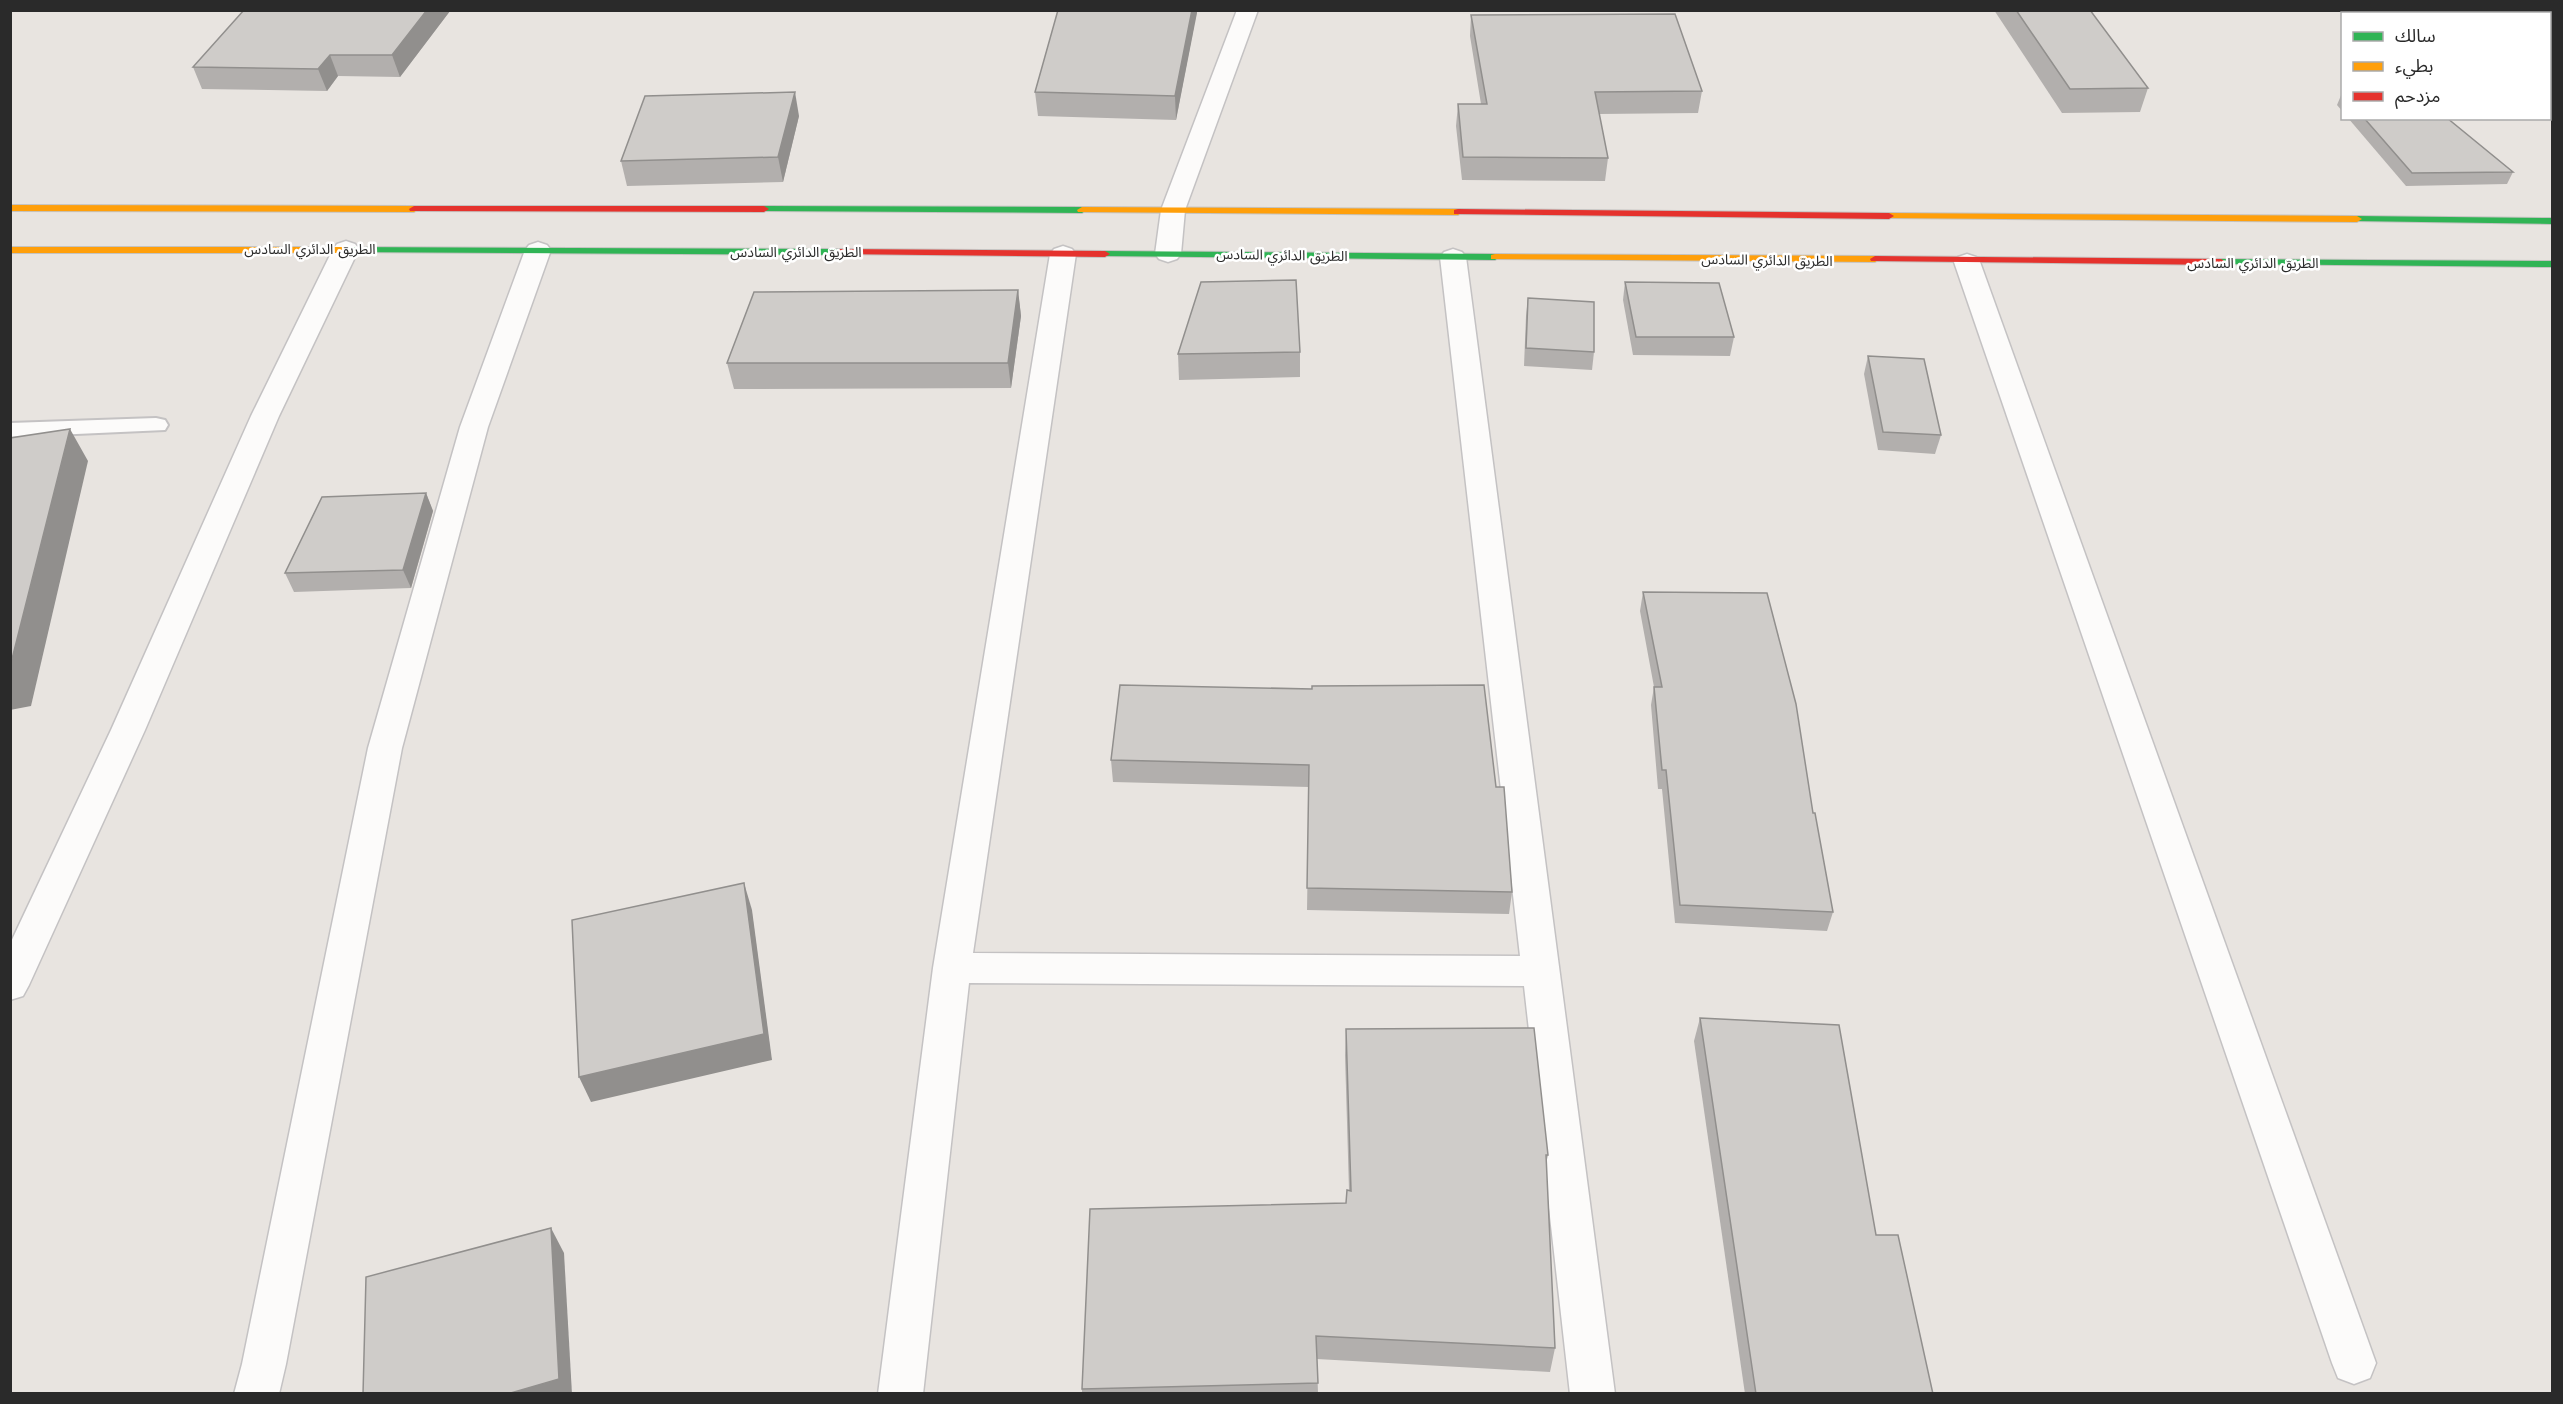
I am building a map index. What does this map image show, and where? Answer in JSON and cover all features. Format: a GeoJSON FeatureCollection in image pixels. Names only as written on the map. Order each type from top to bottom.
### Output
{"type":"FeatureCollection","features":[{"type":"Feature","properties":{"kind":"highway"},"geometry":{"type":"LineString","coordinates":[[10,208],[1173,210],[2553,221]]}},
{"type":"Feature","properties":{"kind":"highway","name":"الطريق الدائري السادس"},"geometry":{"type":"LineString","coordinates":[[10,250],[538,250],[1967,262],[2553,264]]}},
{"type":"Feature","properties":{"kind":"street"},"geometry":{"type":"LineString","coordinates":[[1168,254],[1173,210],[1248,10]]}},
{"type":"Feature","properties":{"kind":"street"},"geometry":{"type":"LineString","coordinates":[[10,985],[128,730],[265,416],[346,249]]}},
{"type":"Feature","properties":{"kind":"street"},"geometry":{"type":"LineString","coordinates":[[256,1394],[269,1340],[385,748],[474,427],[538,250]]}},
{"type":"Feature","properties":{"kind":"street"},"geometry":{"type":"LineString","coordinates":[[900,1394],[952,968],[1063,254]]}},
{"type":"Feature","properties":{"kind":"street"},"geometry":{"type":"LineString","coordinates":[[1453,256],[1593,1394]]}},
{"type":"Feature","properties":{"kind":"street"},"geometry":{"type":"LineString","coordinates":[[1967,262],[2354,1363]]}},
{"type":"Feature","properties":{"kind":"street"},"geometry":{"type":"LineString","coordinates":[[952,968],[1542,971]]}},
{"type":"Feature","properties":{"kind":"lane"},"geometry":{"type":"LineString","coordinates":[[10,430],[156,424]]}},
{"type":"Feature","properties":{"kind":"building"},"geometry":{"type":"Polygon","coordinates":[[[244,10],[427,10],[392,55],[330,55],[318,69],[193,67],[244,10]]]}},
{"type":"Feature","properties":{"kind":"building"},"geometry":{"type":"Polygon","coordinates":[[[1058,10],[1192,10],[1175,96],[1035,92],[1058,10]]]}},
{"type":"Feature","properties":{"kind":"building"},"geometry":{"type":"Polygon","coordinates":[[[2016,10],[2090,10],[2148,88],[2070,89],[2016,10]]]}},
{"type":"Feature","properties":{"kind":"building"},"geometry":{"type":"Polygon","coordinates":[[[1675,14],[1702,91],[1595,92],[1608,158],[1463,157],[1458,104],[1487,104],[1471,15],[1675,14]]]}},
{"type":"Feature","properties":{"kind":"building"},"geometry":{"type":"Polygon","coordinates":[[[795,92],[778,157],[621,161],[645,96],[795,92]]]}},
{"type":"Feature","properties":{"kind":"building"},"geometry":{"type":"Polygon","coordinates":[[[2366,120],[2449,120],[2513,172],[2412,173],[2366,120]]]}},
{"type":"Feature","properties":{"kind":"building"},"geometry":{"type":"Polygon","coordinates":[[[1296,280],[1300,352],[1178,354],[1201,282],[1296,280]]]}},
{"type":"Feature","properties":{"kind":"building"},"geometry":{"type":"Polygon","coordinates":[[[1625,282],[1719,283],[1734,337],[1636,337],[1625,282]]]}},
{"type":"Feature","properties":{"kind":"building"},"geometry":{"type":"Polygon","coordinates":[[[1018,290],[1008,363],[727,363],[754,292],[1018,290]]]}},
{"type":"Feature","properties":{"kind":"building"},"geometry":{"type":"Polygon","coordinates":[[[1528,298],[1594,302],[1594,352],[1526,348],[1528,298]]]}},
{"type":"Feature","properties":{"kind":"building"},"geometry":{"type":"Polygon","coordinates":[[[1868,356],[1924,359],[1941,435],[1883,432],[1868,356]]]}},
{"type":"Feature","properties":{"kind":"building"},"geometry":{"type":"Polygon","coordinates":[[[70,429],[10,667],[10,438],[70,429]]]}},
{"type":"Feature","properties":{"kind":"building"},"geometry":{"type":"Polygon","coordinates":[[[426,493],[403,570],[285,573],[322,497],[426,493]]]}},
{"type":"Feature","properties":{"kind":"building"},"geometry":{"type":"Polygon","coordinates":[[[1643,592],[1767,593],[1796,704],[1813,813],[1815,813],[1833,912],[1680,905],[1666,770],[1662,770],[1654,687],[1662,687],[1643,592]]]}},
{"type":"Feature","properties":{"kind":"building"},"geometry":{"type":"Polygon","coordinates":[[[1120,685],[1312,689],[1312,686],[1484,685],[1496,787],[1504,787],[1512,892],[1307,888],[1309,765],[1111,760],[1120,685]]]}},
{"type":"Feature","properties":{"kind":"building"},"geometry":{"type":"Polygon","coordinates":[[[744,883],[764,1034],[579,1077],[572,920],[744,883]]]}},
{"type":"Feature","properties":{"kind":"building"},"geometry":{"type":"Polygon","coordinates":[[[1700,1018],[1839,1025],[1876,1235],[1898,1235],[1933,1394],[1756,1394],[1700,1018]]]}},
{"type":"Feature","properties":{"kind":"building"},"geometry":{"type":"Polygon","coordinates":[[[1534,1028],[1548,1155],[1546,1155],[1555,1348],[1316,1336],[1318,1383],[1082,1389],[1090,1209],[1346,1203],[1347,1190],[1351,1191],[1346,1029],[1534,1028]]]}},
{"type":"Feature","properties":{"kind":"building"},"geometry":{"type":"Polygon","coordinates":[[[551,1228],[559,1379],[507,1394],[363,1394],[366,1277],[551,1228]]]}},
{"type":"Feature","properties":{"kind":"traffic: fast"},"geometry":{"type":"LineString","coordinates":[[764,209],[1082,210]]}},
{"type":"Feature","properties":{"kind":"traffic: fast"},"geometry":{"type":"LineString","coordinates":[[2357,219],[2552,221]]}},
{"type":"Feature","properties":{"kind":"traffic: fast"},"geometry":{"type":"LineString","coordinates":[[344,250],[839,252]]}},
{"type":"Feature","properties":{"kind":"traffic: fast"},"geometry":{"type":"LineString","coordinates":[[1105,254],[1495,257]]}},
{"type":"Feature","properties":{"kind":"traffic: fast"},"geometry":{"type":"LineString","coordinates":[[2221,262],[2552,264]]}},
{"type":"Feature","properties":{"kind":"traffic: slow"},"geometry":{"type":"LineString","coordinates":[[10,208],[414,209]]}},
{"type":"Feature","properties":{"kind":"traffic: slow"},"geometry":{"type":"LineString","coordinates":[[1082,210],[1458,212]]}},
{"type":"Feature","properties":{"kind":"traffic: slow"},"geometry":{"type":"LineString","coordinates":[[1889,216],[2357,219]]}},
{"type":"Feature","properties":{"kind":"traffic: slow"},"geometry":{"type":"LineString","coordinates":[[10,250],[344,250]]}},
{"type":"Feature","properties":{"kind":"traffic: slow"},"geometry":{"type":"LineString","coordinates":[[1495,257],[1875,259]]}},
{"type":"Feature","properties":{"kind":"traffic: jam"},"geometry":{"type":"LineString","coordinates":[[414,209],[764,209]]}},
{"type":"Feature","properties":{"kind":"traffic: jam"},"geometry":{"type":"LineString","coordinates":[[1458,212],[1889,216]]}},
{"type":"Feature","properties":{"kind":"traffic: jam"},"geometry":{"type":"LineString","coordinates":[[839,252],[1105,254]]}},
{"type":"Feature","properties":{"kind":"traffic: jam"},"geometry":{"type":"LineString","coordinates":[[1875,259],[2221,262]]}}]}
